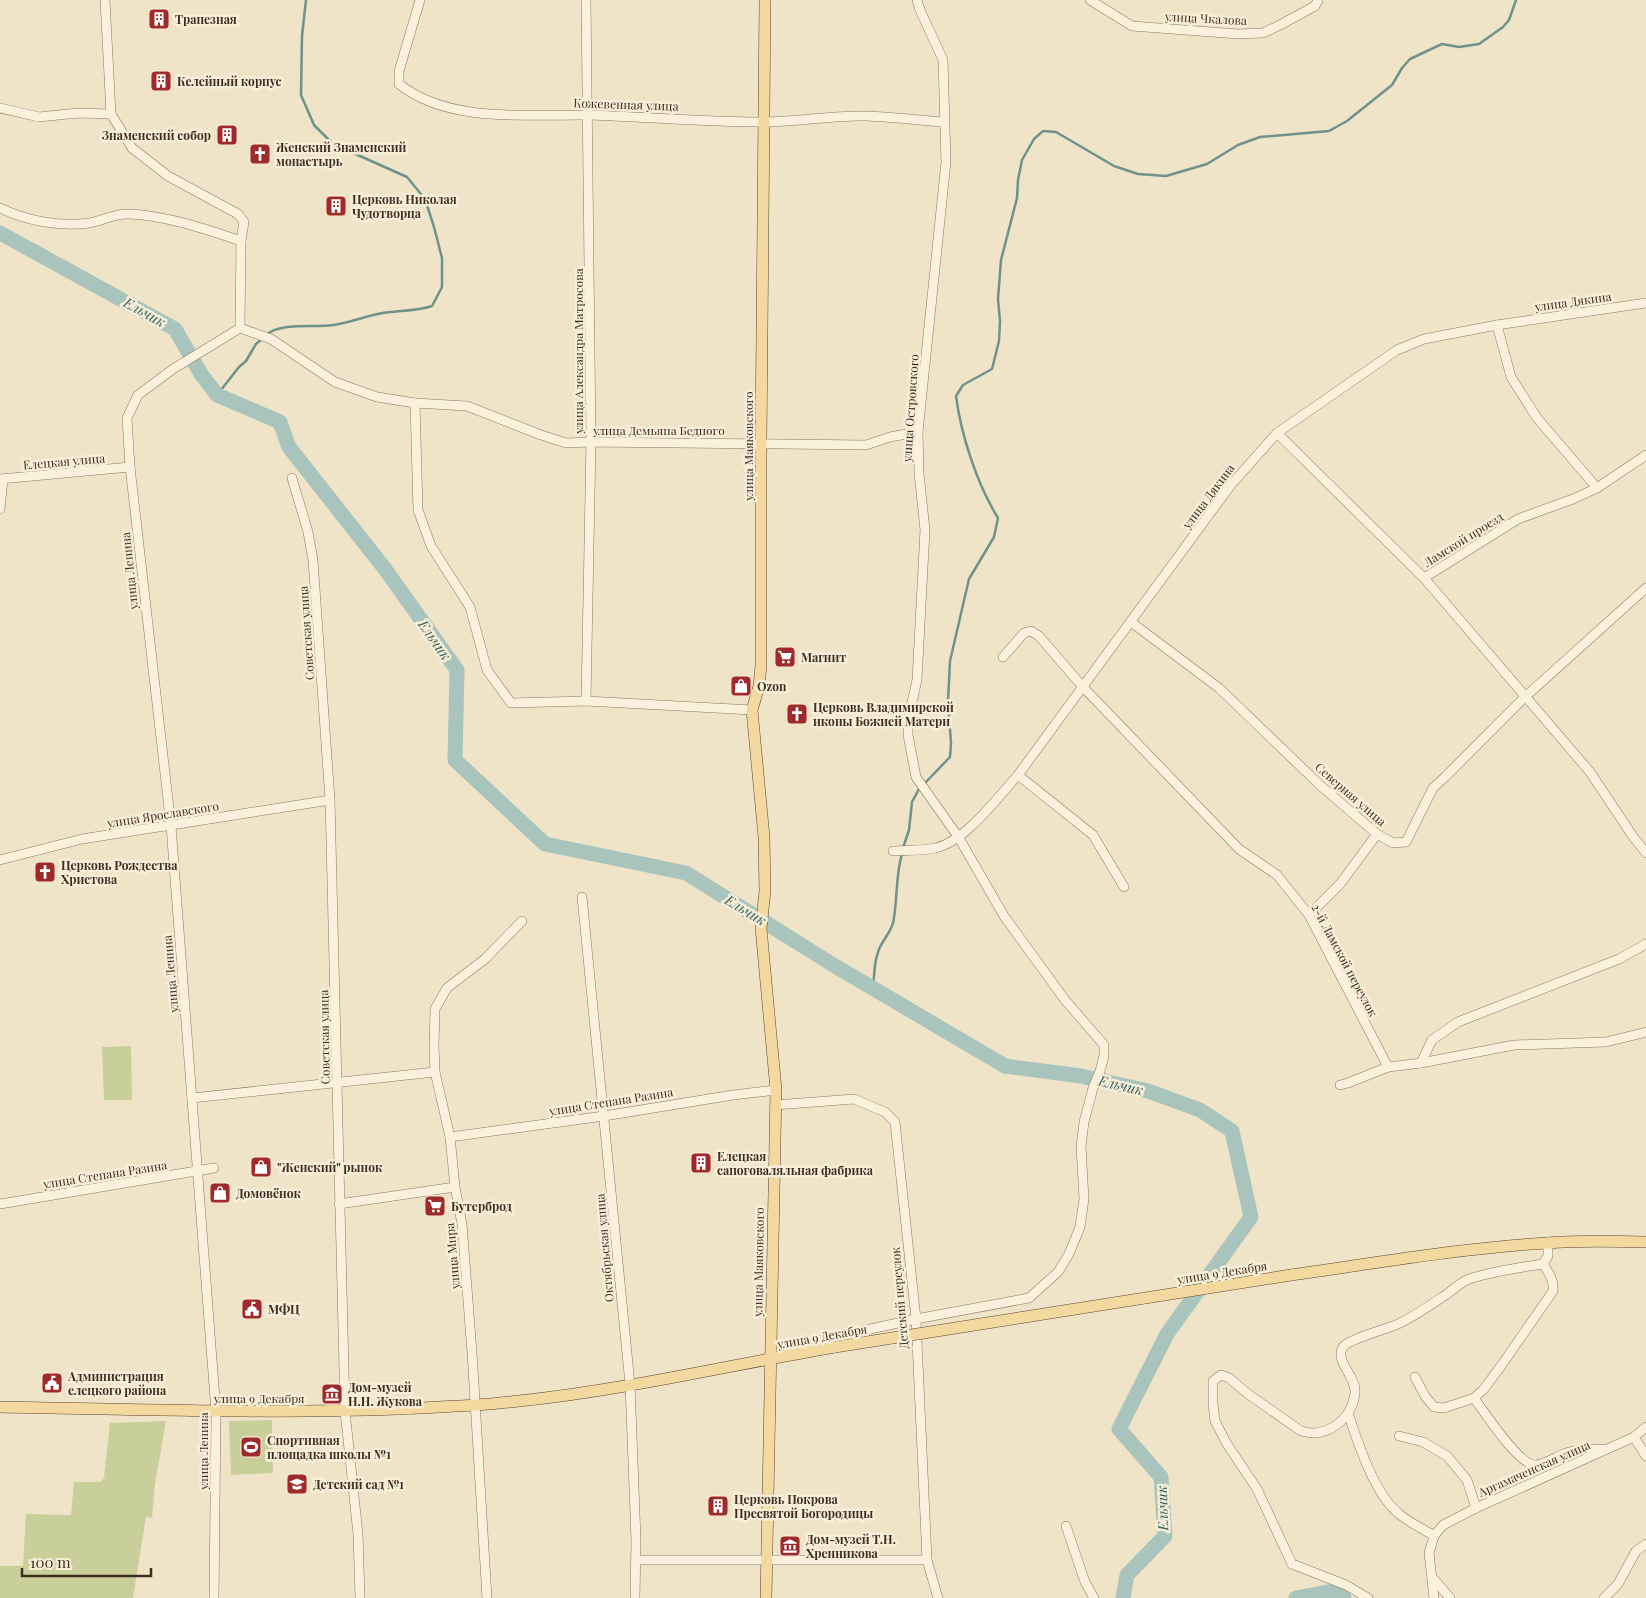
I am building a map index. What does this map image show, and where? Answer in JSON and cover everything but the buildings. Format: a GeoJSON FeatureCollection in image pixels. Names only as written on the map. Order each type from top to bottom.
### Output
{"type":"FeatureCollection","features":[{"type":"Feature","properties":{"kind":"main road","name":"улица Маяковского"},"geometry":{"type":"LineString","coordinates":[[765,0],[761,664],[759,686],[752,710],[764,837],[765,891],[761,928],[776,1090],[775,1357],[766,1598]]}},
{"type":"Feature","properties":{"kind":"main road","name":"улица 9 Декабря"},"geometry":{"type":"LineString","coordinates":[[0,1406],[216,1412],[345,1411],[520,1401],[630,1384],[835,1347],[1291,1275],[1485,1248],[1548,1242],[1646,1242]]}},
{"type":"Feature","properties":{"kind":"street"},"geometry":{"type":"LineString","coordinates":[[105,0],[111,114],[132,148],[168,176],[238,214],[244,222],[241,241],[240,328]]}},
{"type":"Feature","properties":{"kind":"street","name":"Кожевенная улица"},"geometry":{"type":"LineString","coordinates":[[420,0],[399,71],[399,84],[412,94],[438,104],[487,114],[589,115],[765,122],[865,116],[945,122]]}},
{"type":"Feature","properties":{"kind":"street","name":"улица Александра Матросова"},"geometry":{"type":"LineString","coordinates":[[586,0],[589,115],[591,442],[586,701]]}},
{"type":"Feature","properties":{"kind":"street","name":"улица Островского"},"geometry":{"type":"LineString","coordinates":[[775,1357],[811,1342],[916,1319],[1029,1298],[1058,1272],[1069,1254],[1080,1227],[1084,1199],[1081,1147],[1084,1122],[1104,1056],[1104,1044],[1065,1000],[1004,916],[959,838],[916,776],[908,736],[908,720],[917,680],[925,530],[919,473],[918,432],[946,162],[943,60],[920,10],[918,0]]}},
{"type":"Feature","properties":{"kind":"street","name":"улица Чкалова"},"geometry":{"type":"LineString","coordinates":[[1090,0],[1132,26],[1238,34],[1263,32],[1280,25],[1315,6],[1318,0]]}},
{"type":"Feature","properties":{"kind":"street"},"geometry":{"type":"LineString","coordinates":[[0,108],[39,117],[78,113],[111,114]]}},
{"type":"Feature","properties":{"kind":"street"},"geometry":{"type":"LineString","coordinates":[[0,208],[29,219],[65,223],[89,223],[120,214],[152,216],[187,224],[241,241]]}},
{"type":"Feature","properties":{"kind":"street","name":"улица Дякина"},"geometry":{"type":"LineString","coordinates":[[893,851],[936,848],[959,838],[1018,775],[1230,486],[1277,433],[1397,350],[1424,339],[1497,325],[1646,303]]}},
{"type":"Feature","properties":{"kind":"street"},"geometry":{"type":"LineString","coordinates":[[1497,325],[1511,378],[1537,418],[1597,488]]}},
{"type":"Feature","properties":{"kind":"street","name":"улица Демьяна Бедного"},"geometry":{"type":"LineString","coordinates":[[240,328],[271,339],[335,382],[377,397],[415,403],[467,406],[566,443],[866,445],[890,437],[918,432]]}},
{"type":"Feature","properties":{"kind":"street","name":"улица Ленина"},"geometry":{"type":"LineString","coordinates":[[214,1598],[216,1412],[196,1172],[171,826],[130,467],[127,418],[138,396],[173,369],[240,328]]}},
{"type":"Feature","properties":{"kind":"street"},"geometry":{"type":"LineString","coordinates":[[415,403],[418,510],[431,546],[470,607],[487,670],[511,702],[586,701],[752,710]]}},
{"type":"Feature","properties":{"kind":"street","name":"Ламской проезд"},"geometry":{"type":"LineString","coordinates":[[1277,433],[1424,578],[1518,519],[1597,488],[1646,455]]}},
{"type":"Feature","properties":{"kind":"street","name":"Елецкая улица"},"geometry":{"type":"LineString","coordinates":[[1,479],[130,467]]}},
{"type":"Feature","properties":{"kind":"street","name":"Советская улица"},"geometry":{"type":"LineString","coordinates":[[292,478],[308,532],[313,560],[330,800],[345,1411],[358,1534],[360,1598]]}},
{"type":"Feature","properties":{"kind":"street"},"geometry":{"type":"LineString","coordinates":[[0,508],[1,479]]}},
{"type":"Feature","properties":{"kind":"street"},"geometry":{"type":"LineString","coordinates":[[1424,578],[1590,772],[1646,853]]}},
{"type":"Feature","properties":{"kind":"street","name":"Северная улица"},"geometry":{"type":"LineString","coordinates":[[1131,622],[1219,688],[1322,786],[1377,834],[1393,843],[1406,842],[1433,788],[1525,697],[1646,588]]}},
{"type":"Feature","properties":{"kind":"street","name":"2-й Ламской переулок"},"geometry":{"type":"LineString","coordinates":[[1003,657],[1024,633],[1031,631],[1039,636],[1082,686],[1239,849],[1277,875],[1309,915],[1388,1067]]}},
{"type":"Feature","properties":{"kind":"street"},"geometry":{"type":"LineString","coordinates":[[1018,775],[1093,835],[1124,887]]}},
{"type":"Feature","properties":{"kind":"street","name":"улица Ярославского"},"geometry":{"type":"LineString","coordinates":[[0,860],[82,839],[330,800]]}},
{"type":"Feature","properties":{"kind":"street"},"geometry":{"type":"LineString","coordinates":[[1309,915],[1340,884],[1377,834]]}},
{"type":"Feature","properties":{"kind":"street","name":"Октябрьская улица"},"geometry":{"type":"LineString","coordinates":[[582,897],[630,1384],[636,1560],[634,1598]]}},
{"type":"Feature","properties":{"kind":"street","name":"улица Мира"},"geometry":{"type":"LineString","coordinates":[[487,1598],[476,1405],[462,1224],[455,1187],[450,1137],[435,1072],[435,1009],[447,988],[485,959],[522,921]]}},
{"type":"Feature","properties":{"kind":"street"},"geometry":{"type":"LineString","coordinates":[[1421,1063],[1432,1040],[1458,1022],[1619,959],[1646,944]]}},
{"type":"Feature","properties":{"kind":"street"},"geometry":{"type":"LineString","coordinates":[[1340,1085],[1388,1067],[1421,1063],[1514,1045],[1606,1042],[1646,1032]]}},
{"type":"Feature","properties":{"kind":"street"},"geometry":{"type":"LineString","coordinates":[[192,1098],[435,1072]]}},
{"type":"Feature","properties":{"kind":"street","name":"улица Степана Разина"},"geometry":{"type":"LineString","coordinates":[[450,1137],[776,1090]]}},
{"type":"Feature","properties":{"kind":"street","name":"Детский переулок"},"geometry":{"type":"LineString","coordinates":[[775,1105],[854,1099],[885,1112],[895,1122],[916,1319],[927,1560],[938,1598]]}},
{"type":"Feature","properties":{"kind":"street","name":"улица Степана Разина"},"geometry":{"type":"LineString","coordinates":[[0,1204],[214,1168]]}},
{"type":"Feature","properties":{"kind":"street"},"geometry":{"type":"LineString","coordinates":[[339,1204],[455,1187]]}},
{"type":"Feature","properties":{"kind":"street"},"geometry":{"type":"LineString","coordinates":[[1543,1264],[1548,1256],[1548,1242]]}},
{"type":"Feature","properties":{"kind":"street"},"geometry":{"type":"LineString","coordinates":[[1416,1377],[1425,1396],[1434,1407],[1444,1408],[1474,1398],[1483,1390],[1502,1366],[1553,1291],[1551,1277],[1543,1264]]}},
{"type":"Feature","properties":{"kind":"street"},"geometry":{"type":"LineString","coordinates":[[1368,1598],[1346,1585],[1292,1564],[1257,1489],[1227,1444],[1215,1421],[1213,1381],[1221,1375],[1230,1378],[1248,1394],[1301,1431],[1311,1434],[1323,1432],[1339,1425],[1348,1413],[1355,1394],[1355,1383],[1342,1360],[1341,1353],[1344,1346],[1356,1339],[1400,1323],[1466,1280],[1506,1269],[1543,1264]]}},
{"type":"Feature","properties":{"kind":"street"},"geometry":{"type":"LineString","coordinates":[[1474,1398],[1516,1455],[1527,1464],[1536,1465],[1568,1452],[1588,1449],[1606,1450]]}},
{"type":"Feature","properties":{"kind":"street"},"geometry":{"type":"LineString","coordinates":[[1348,1413],[1359,1445],[1388,1503],[1399,1514],[1434,1536],[1429,1553],[1434,1598]]}},
{"type":"Feature","properties":{"kind":"street","name":"Аргамаченская улица"},"geometry":{"type":"LineString","coordinates":[[1434,1536],[1443,1525],[1476,1508],[1634,1437],[1646,1426]]}},
{"type":"Feature","properties":{"kind":"street"},"geometry":{"type":"LineString","coordinates":[[1399,1436],[1424,1442],[1447,1456],[1467,1480],[1476,1508]]}},
{"type":"Feature","properties":{"kind":"street"},"geometry":{"type":"LineString","coordinates":[[1634,1437],[1646,1456]]}},
{"type":"Feature","properties":{"kind":"street"},"geometry":{"type":"LineString","coordinates":[[1066,1526],[1085,1582],[1094,1598]]}},
{"type":"Feature","properties":{"kind":"street"},"geometry":{"type":"LineString","coordinates":[[1604,1598],[1618,1584],[1636,1550],[1646,1544]]}},
{"type":"Feature","properties":{"kind":"street"},"geometry":{"type":"LineString","coordinates":[[636,1560],[927,1560]]}},
{"type":"Feature","properties":{"kind":"street"},"geometry":{"type":"LineString","coordinates":[[1432,1576],[1450,1598]]}},
{"type":"Feature","properties":{"kind":"green space"},"geometry":{"type":"Polygon","coordinates":[[[131,1046],[132,1100],[104,1100],[102,1047],[131,1046]]]}},
{"type":"Feature","properties":{"kind":"green space","name":"Спортивная площадка школы №1"},"geometry":{"type":"Polygon","coordinates":[[[272,1420],[273,1473],[231,1475],[229,1421],[272,1420]]]}},
{"type":"Feature","properties":{"kind":"green space"},"geometry":{"type":"Polygon","coordinates":[[[166,1421],[155,1484],[152,1518],[146,1517],[133,1598],[0,1598],[0,1566],[23,1566],[26,1514],[71,1515],[74,1482],[101,1482],[104,1477],[110,1423],[166,1421]]]}},
{"type":"Feature","properties":{"kind":"waterway"},"geometry":{"type":"LineString","coordinates":[[266,335],[280,328],[333,325],[378,314],[425,308],[432,306],[442,287],[442,258],[425,199],[407,177],[333,144],[314,125],[301,95],[302,36],[306,0]]}},
{"type":"Feature","properties":{"kind":"waterway"},"geometry":{"type":"LineString","coordinates":[[925,783],[950,757],[948,701],[950,661],[969,579],[994,537],[998,518],[983,490],[971,459],[958,411],[956,396],[963,385],[992,369],[999,341],[998,299],[1001,260],[1017,198],[1022,160],[1034,139],[1043,131],[1056,132],[1114,166],[1138,174],[1166,176],[1207,164],[1238,145],[1260,137],[1329,131],[1347,121],[1392,85],[1410,59],[1442,44],[1459,47],[1479,44],[1503,27],[1509,20],[1516,0]]}},
{"type":"Feature","properties":{"kind":"waterway","name":"Ельчик"},"geometry":{"type":"LineString","coordinates":[[0,233],[175,329],[201,374],[217,395],[280,422],[289,447],[385,569],[457,670],[455,760],[545,844],[686,873],[835,966],[1005,1066],[1081,1076],[1148,1091],[1200,1110],[1232,1131],[1251,1217],[1167,1334],[1119,1429],[1161,1477],[1165,1536],[1127,1575],[1123,1598]]}},
{"type":"Feature","properties":{"kind":"waterway"},"geometry":{"type":"LineString","coordinates":[[217,395],[246,361],[256,344],[262,339]]}},
{"type":"Feature","properties":{"kind":"waterway"},"geometry":{"type":"LineString","coordinates":[[903,848],[909,830],[912,802],[920,787]]}},
{"type":"Feature","properties":{"kind":"waterway"},"geometry":{"type":"LineString","coordinates":[[874,989],[877,956],[893,923],[898,871],[902,854]]}},
{"type":"Feature","properties":{"kind":"waterway","name":"Ельчик"},"geometry":{"type":"LineString","coordinates":[[1296,1598],[1333,1591],[1344,1598]]}},
{"type":"Feature","properties":{"kind":"place","name":"Трапезная"},"geometry":{"type":"Point","coordinates":[159,19]}},
{"type":"Feature","properties":{"kind":"place","name":"Келейный корпус"},"geometry":{"type":"Point","coordinates":[161,81]}},
{"type":"Feature","properties":{"kind":"place","name":"Знаменский собор"},"geometry":{"type":"Point","coordinates":[227,135]}},
{"type":"Feature","properties":{"kind":"place","name":"Женский Знаменский монастырь"},"geometry":{"type":"Point","coordinates":[260,154]}},
{"type":"Feature","properties":{"kind":"place","name":"Церковь Николая Чудотворца"},"geometry":{"type":"Point","coordinates":[336,206]}},
{"type":"Feature","properties":{"kind":"place","name":"Магнит"},"geometry":{"type":"Point","coordinates":[785,657]}},
{"type":"Feature","properties":{"kind":"place","name":"Ozon"},"geometry":{"type":"Point","coordinates":[741,686]}},
{"type":"Feature","properties":{"kind":"place","name":"Церковь Владимирской иконы Божией Матери"},"geometry":{"type":"Point","coordinates":[797,714]}},
{"type":"Feature","properties":{"kind":"place","name":"Церковь Рождества Христова"},"geometry":{"type":"Point","coordinates":[45,872]}},
{"type":"Feature","properties":{"kind":"place","name":"Елецкая сапоговаляльная фабрика"},"geometry":{"type":"Point","coordinates":[701,1163]}},
{"type":"Feature","properties":{"kind":"place","name":"\"Женский\" рынок"},"geometry":{"type":"Point","coordinates":[261,1167]}},
{"type":"Feature","properties":{"kind":"place","name":"Домовёнок"},"geometry":{"type":"Point","coordinates":[220,1193]}},
{"type":"Feature","properties":{"kind":"place","name":"Бутерброд"},"geometry":{"type":"Point","coordinates":[435,1206]}},
{"type":"Feature","properties":{"kind":"place","name":"МФЦ"},"geometry":{"type":"Point","coordinates":[252,1309]}},
{"type":"Feature","properties":{"kind":"place","name":"Администрация елецкого района"},"geometry":{"type":"Point","coordinates":[52,1383]}},
{"type":"Feature","properties":{"kind":"place","name":"Дом-музей Н.Н. Жукова"},"geometry":{"type":"Point","coordinates":[332,1394]}},
{"type":"Feature","properties":{"kind":"place","name":"Спортивная площадка школы №1"},"geometry":{"type":"Point","coordinates":[251,1447]}},
{"type":"Feature","properties":{"kind":"place","name":"Детский сад №1"},"geometry":{"type":"Point","coordinates":[297,1484]}},
{"type":"Feature","properties":{"kind":"place","name":"Церковь Покрова Пресвятой Богородицы"},"geometry":{"type":"Point","coordinates":[718,1506]}},
{"type":"Feature","properties":{"kind":"place","name":"Дом-музей Т.Н. Хренникова"},"geometry":{"type":"Point","coordinates":[790,1546]}}]}
